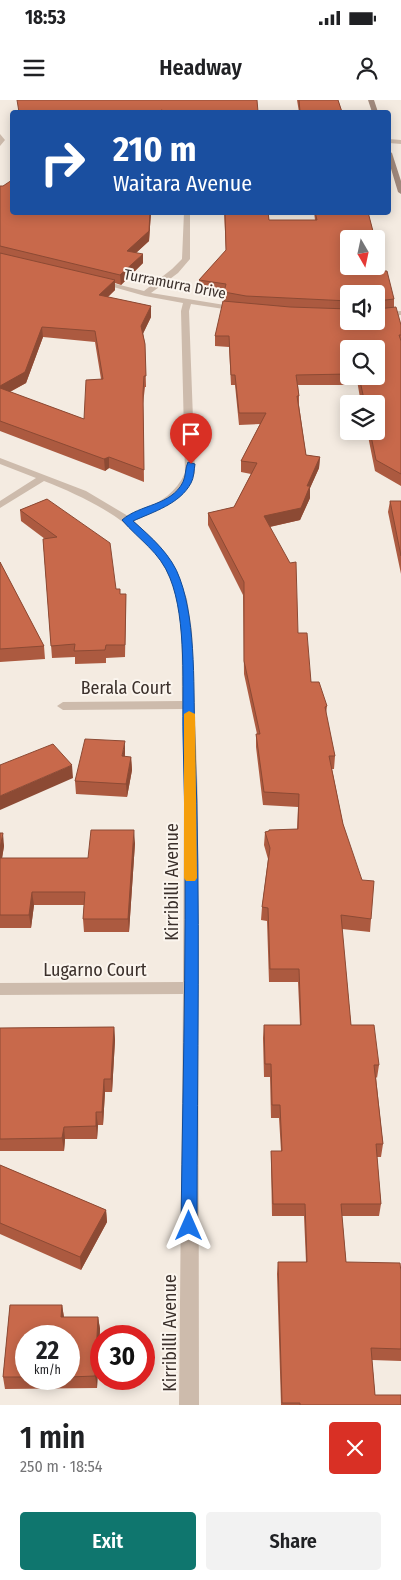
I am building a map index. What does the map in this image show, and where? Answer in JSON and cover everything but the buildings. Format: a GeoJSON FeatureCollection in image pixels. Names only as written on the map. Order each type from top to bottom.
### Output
{"type":"FeatureCollection","features":[{"type":"Feature","properties":{"kind":"main road"},"geometry":{"type":"LineString","coordinates":[[391,160],[401,192]]}},
{"type":"Feature","properties":{"kind":"street"},"geometry":{"type":"LineString","coordinates":[[0,136],[2,140],[0,144]]}},
{"type":"Feature","properties":{"kind":"street"},"geometry":{"type":"LineString","coordinates":[[145,294],[176,271],[186,259],[188,215]]}},
{"type":"Feature","properties":{"kind":"street","name":"Turramurra Drive"},"geometry":{"type":"LineString","coordinates":[[88,279],[145,294],[187,302],[249,310]]}},
{"type":"Feature","properties":{"kind":"street"},"geometry":{"type":"LineString","coordinates":[[127,520],[174,497],[187,482],[190,473],[187,302]]}},
{"type":"Feature","properties":{"kind":"street"},"geometry":{"type":"LineString","coordinates":[[385,315],[401,313]]}},
{"type":"Feature","properties":{"kind":"street"},"geometry":{"type":"LineString","coordinates":[[385,317],[401,318]]}},
{"type":"Feature","properties":{"kind":"street","name":"Kirribilli Avenue"},"geometry":{"type":"LineString","coordinates":[[0,461],[92,500],[127,520],[153,544],[165,560],[175,577],[182,596],[185,614],[189,705],[191,801],[189,1405]]}},
{"type":"Feature","properties":{"kind":"street"},"geometry":{"type":"LineString","coordinates":[[0,505],[43,478]]}},
{"type":"Feature","properties":{"kind":"street","name":"Berala Court"},"geometry":{"type":"LineString","coordinates":[[63,706],[189,705]]}},
{"type":"Feature","properties":{"kind":"street","name":"Lugarno Court"},"geometry":{"type":"LineString","coordinates":[[0,989],[190,988]]}},
{"type":"Feature","properties":{"kind":"slow traffic"},"geometry":{"type":"LineString","coordinates":[[189,714],[191,878]]}},
{"type":"Feature","properties":{"kind":"route"},"geometry":{"type":"LineString","coordinates":[[189,1226],[191,801],[185,614],[182,596],[175,577],[165,560],[153,544],[127,520],[144,514],[174,497],[187,482],[191,464]]}}]}
